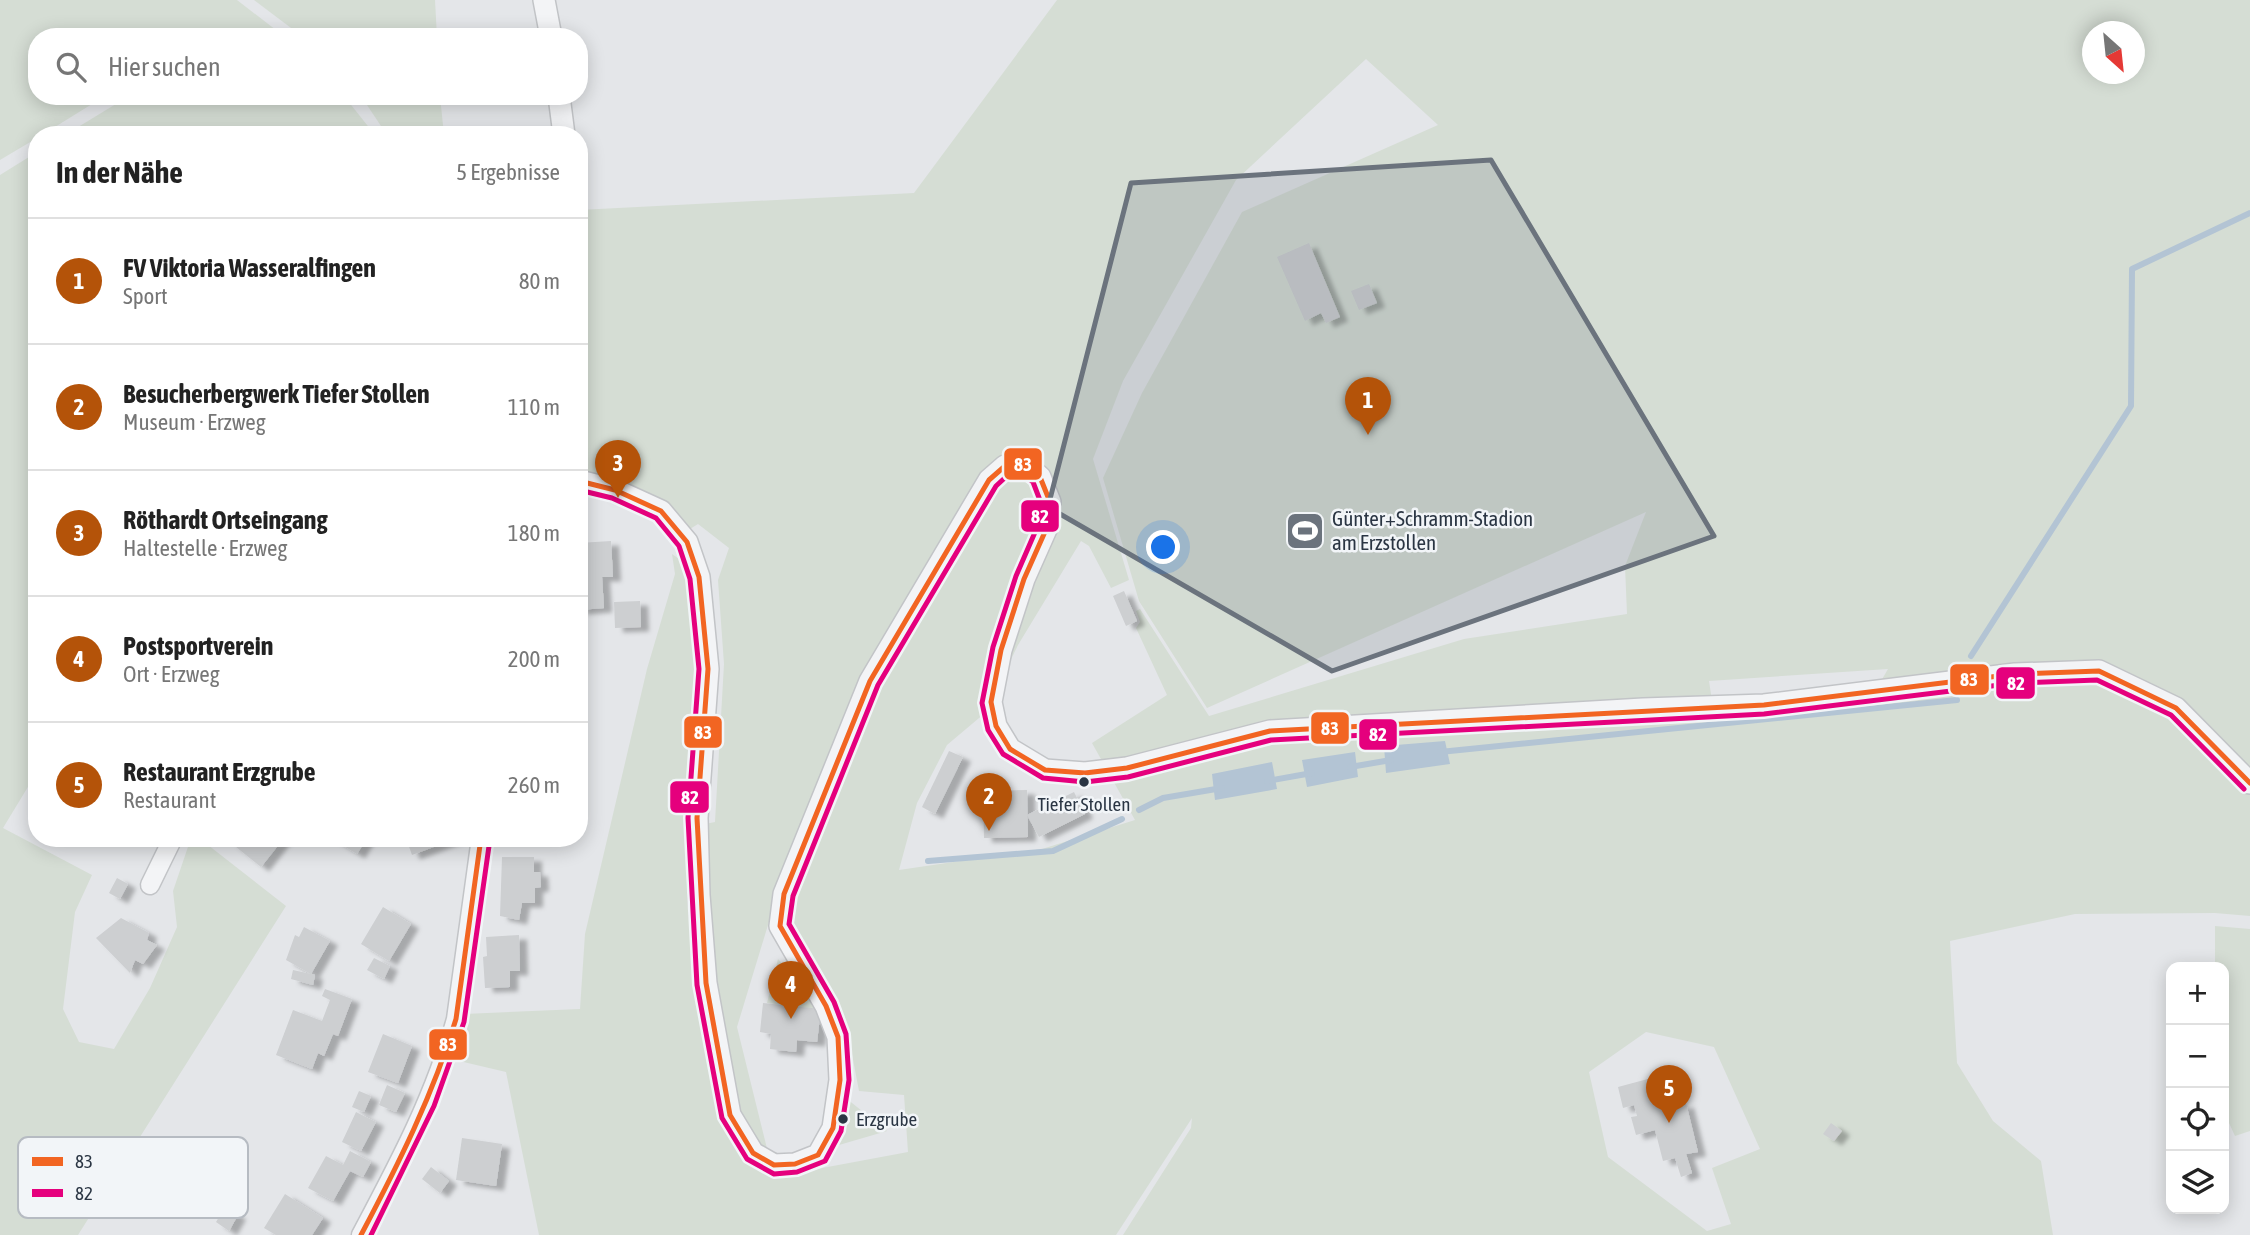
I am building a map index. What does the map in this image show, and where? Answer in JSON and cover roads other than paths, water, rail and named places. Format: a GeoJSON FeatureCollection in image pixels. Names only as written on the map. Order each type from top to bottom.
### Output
{"type":"FeatureCollection","features":[{"type":"Feature","properties":{"kind":"street"},"geometry":{"type":"LineString","coordinates":[[544,0],[549,28]]}},
{"type":"Feature","properties":{"kind":"street"},"geometry":{"type":"LineString","coordinates":[[560,105],[563,126]]}},
{"type":"Feature","properties":{"kind":"street"},"geometry":{"type":"LineString","coordinates":[[588,483],[615,490],[661,511],[687,542],[699,577],[708,669],[698,818],[699,895],[706,983],[730,1115],[753,1153],[774,1165],[795,1164],[818,1155],[833,1128],[841,1080],[838,1038],[826,1006],[780,926],[784,894],[870,681],[989,480],[1005,466],[1025,464],[1040,477],[1051,502],[1048,525],[1024,579],[1001,650],[991,702],[996,726],[1010,750],[1045,770],[1085,774],[1127,768],[1270,732],[1643,709],[1763,705],[2015,674],[2099,671],[2176,708],[2250,783]]}},
{"type":"Feature","properties":{"kind":"street"},"geometry":{"type":"LineString","coordinates":[[150,885],[169,847]]}},
{"type":"Feature","properties":{"kind":"street"},"geometry":{"type":"LineString","coordinates":[[361,1235],[417,1129],[449,1042],[456,1019],[480,847]]}},
{"type":"Feature","properties":{"kind":"water"},"geometry":{"type":"Polygon","coordinates":[[[1445,741],[1450,764],[1386,773],[1384,746],[1445,741]]]}},
{"type":"Feature","properties":{"kind":"water"},"geometry":{"type":"Polygon","coordinates":[[[1355,752],[1358,777],[1307,787],[1302,760],[1355,752]]]}},
{"type":"Feature","properties":{"kind":"water"},"geometry":{"type":"Polygon","coordinates":[[[1272,762],[1277,789],[1215,800],[1212,774],[1272,762]]]}},
{"type":"Feature","properties":{"kind":"waterway"},"geometry":{"type":"LineString","coordinates":[[1971,656],[2131,406],[2132,269],[2250,213]]}},
{"type":"Feature","properties":{"kind":"waterway"},"geometry":{"type":"LineString","coordinates":[[1440,752],[1957,700]]}},
{"type":"Feature","properties":{"kind":"waterway"},"geometry":{"type":"LineString","coordinates":[[1350,767],[1391,760]]}},
{"type":"Feature","properties":{"kind":"waterway"},"geometry":{"type":"LineString","coordinates":[[1267,781],[1312,773]]}},
{"type":"Feature","properties":{"kind":"waterway"},"geometry":{"type":"LineString","coordinates":[[1139,810],[1163,798],[1222,788]]}},
{"type":"Feature","properties":{"kind":"waterway"},"geometry":{"type":"LineString","coordinates":[[928,861],[1053,851],[1122,819]]}},
{"type":"Feature","properties":{"kind":"place","name":"FV Viktoria Wasseralfingen"},"geometry":{"type":"Point","coordinates":[1368,435]}},
{"type":"Feature","properties":{"kind":"place","name":"Röthardt Ortseingang"},"geometry":{"type":"Point","coordinates":[618,498]}},
{"type":"Feature","properties":{"kind":"place","name":"Günter+Schramm-Stadion am Erzstollen"},"geometry":{"type":"Point","coordinates":[1305,531]}},
{"type":"Feature","properties":{"kind":"place","name":"Tiefer Stollen"},"geometry":{"type":"Point","coordinates":[1084,782]}},
{"type":"Feature","properties":{"kind":"place","name":"Besucherbergwerk Tiefer Stollen"},"geometry":{"type":"Point","coordinates":[989,831]}},
{"type":"Feature","properties":{"kind":"place","name":"Postsportverein"},"geometry":{"type":"Point","coordinates":[791,1019]}},
{"type":"Feature","properties":{"kind":"place","name":"Erzgrube"},"geometry":{"type":"Point","coordinates":[843,1119]}},
{"type":"Feature","properties":{"kind":"place","name":"Restaurant Erzgrube"},"geometry":{"type":"Point","coordinates":[1669,1123]}}]}
